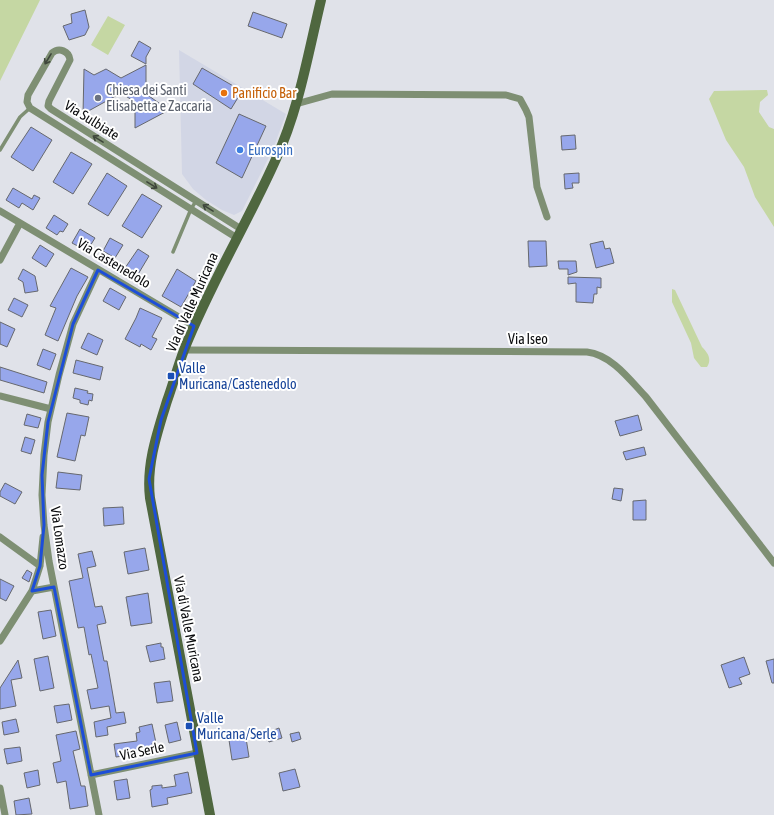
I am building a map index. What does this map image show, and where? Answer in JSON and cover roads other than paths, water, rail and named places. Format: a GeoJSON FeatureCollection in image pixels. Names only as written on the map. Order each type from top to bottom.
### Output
{"type":"FeatureCollection","features":[{"type":"Feature","properties":{"kind":"street","name":"Via di Valle Muricana"},"geometry":{"type":"LineString","coordinates":[[210,815],[197,753],[149,489],[149,470],[161,420],[184,350],[194,326],[276,159],[296,104],[321,0]]}},
{"type":"Feature","properties":{"kind":"street","name":"Via Sulbiate"},"geometry":{"type":"LineString","coordinates":[[56,50],[62,50],[69,55],[70,63],[48,105],[51,109],[196,201],[239,234],[191,209],[30,108],[27,102],[28,95],[49,55],[56,50]]}},
{"type":"Feature","properties":{"kind":"street"},"geometry":{"type":"LineString","coordinates":[[296,104],[332,94],[514,96],[522,102],[528,117],[537,187],[547,217]]}},
{"type":"Feature","properties":{"kind":"street","name":"Via Castenedolo"},"geometry":{"type":"LineString","coordinates":[[0,210],[98,270],[194,326]]}},
{"type":"Feature","properties":{"kind":"street"},"geometry":{"type":"LineString","coordinates":[[0,260],[20,223]]}},
{"type":"Feature","properties":{"kind":"street","name":"Via Lomazzo"},"geometry":{"type":"LineString","coordinates":[[98,270],[73,324],[51,409],[44,455],[42,494],[44,525],[54,587],[99,815]]}},
{"type":"Feature","properties":{"kind":"street","name":"Via Iseo"},"geometry":{"type":"LineString","coordinates":[[184,350],[587,352],[598,354],[627,376],[646,397],[774,563]]}},
{"type":"Feature","properties":{"kind":"street"},"geometry":{"type":"LineString","coordinates":[[0,396],[51,409]]}},
{"type":"Feature","properties":{"kind":"street"},"geometry":{"type":"LineString","coordinates":[[0,641],[32,592],[40,566],[44,525]]}},
{"type":"Feature","properties":{"kind":"street"},"geometry":{"type":"LineString","coordinates":[[0,537],[40,566]]}},
{"type":"Feature","properties":{"kind":"street"},"geometry":{"type":"LineString","coordinates":[[32,592],[54,587]]}},
{"type":"Feature","properties":{"kind":"street","name":"Via Serle"},"geometry":{"type":"LineString","coordinates":[[91,775],[197,753]]}},
{"type":"Feature","properties":{"kind":"street"},"geometry":{"type":"LineString","coordinates":[[0,788],[5,815]]}},
{"type":"Feature","properties":{"kind":"lane"},"geometry":{"type":"LineString","coordinates":[[0,150],[20,117],[30,108]]}},
{"type":"Feature","properties":{"kind":"lane"},"geometry":{"type":"LineString","coordinates":[[66,131],[73,123]]}},
{"type":"Feature","properties":{"kind":"lane"},"geometry":{"type":"LineString","coordinates":[[104,155],[110,146]]}},
{"type":"Feature","properties":{"kind":"lane"},"geometry":{"type":"LineString","coordinates":[[139,177],[144,168]]}},
{"type":"Feature","properties":{"kind":"lane"},"geometry":{"type":"LineString","coordinates":[[174,252],[191,209],[196,201]]}},
{"type":"Feature","properties":{"kind":"place","name":"Panificio Bar"},"geometry":{"type":"Point","coordinates":[224,93]}},
{"type":"Feature","properties":{"kind":"place","name":"Chiesa dei Santi Elisabetta e Zaccaria"},"geometry":{"type":"Point","coordinates":[98,98]}},
{"type":"Feature","properties":{"kind":"place","name":"Eurospin"},"geometry":{"type":"Point","coordinates":[240,150]}},
{"type":"Feature","properties":{"kind":"place","name":"Valle Muricana/Castenedolo"},"geometry":{"type":"Point","coordinates":[171,376]}},
{"type":"Feature","properties":{"kind":"place","name":"Valle Muricana/Serle"},"geometry":{"type":"Point","coordinates":[189,726]}}]}
